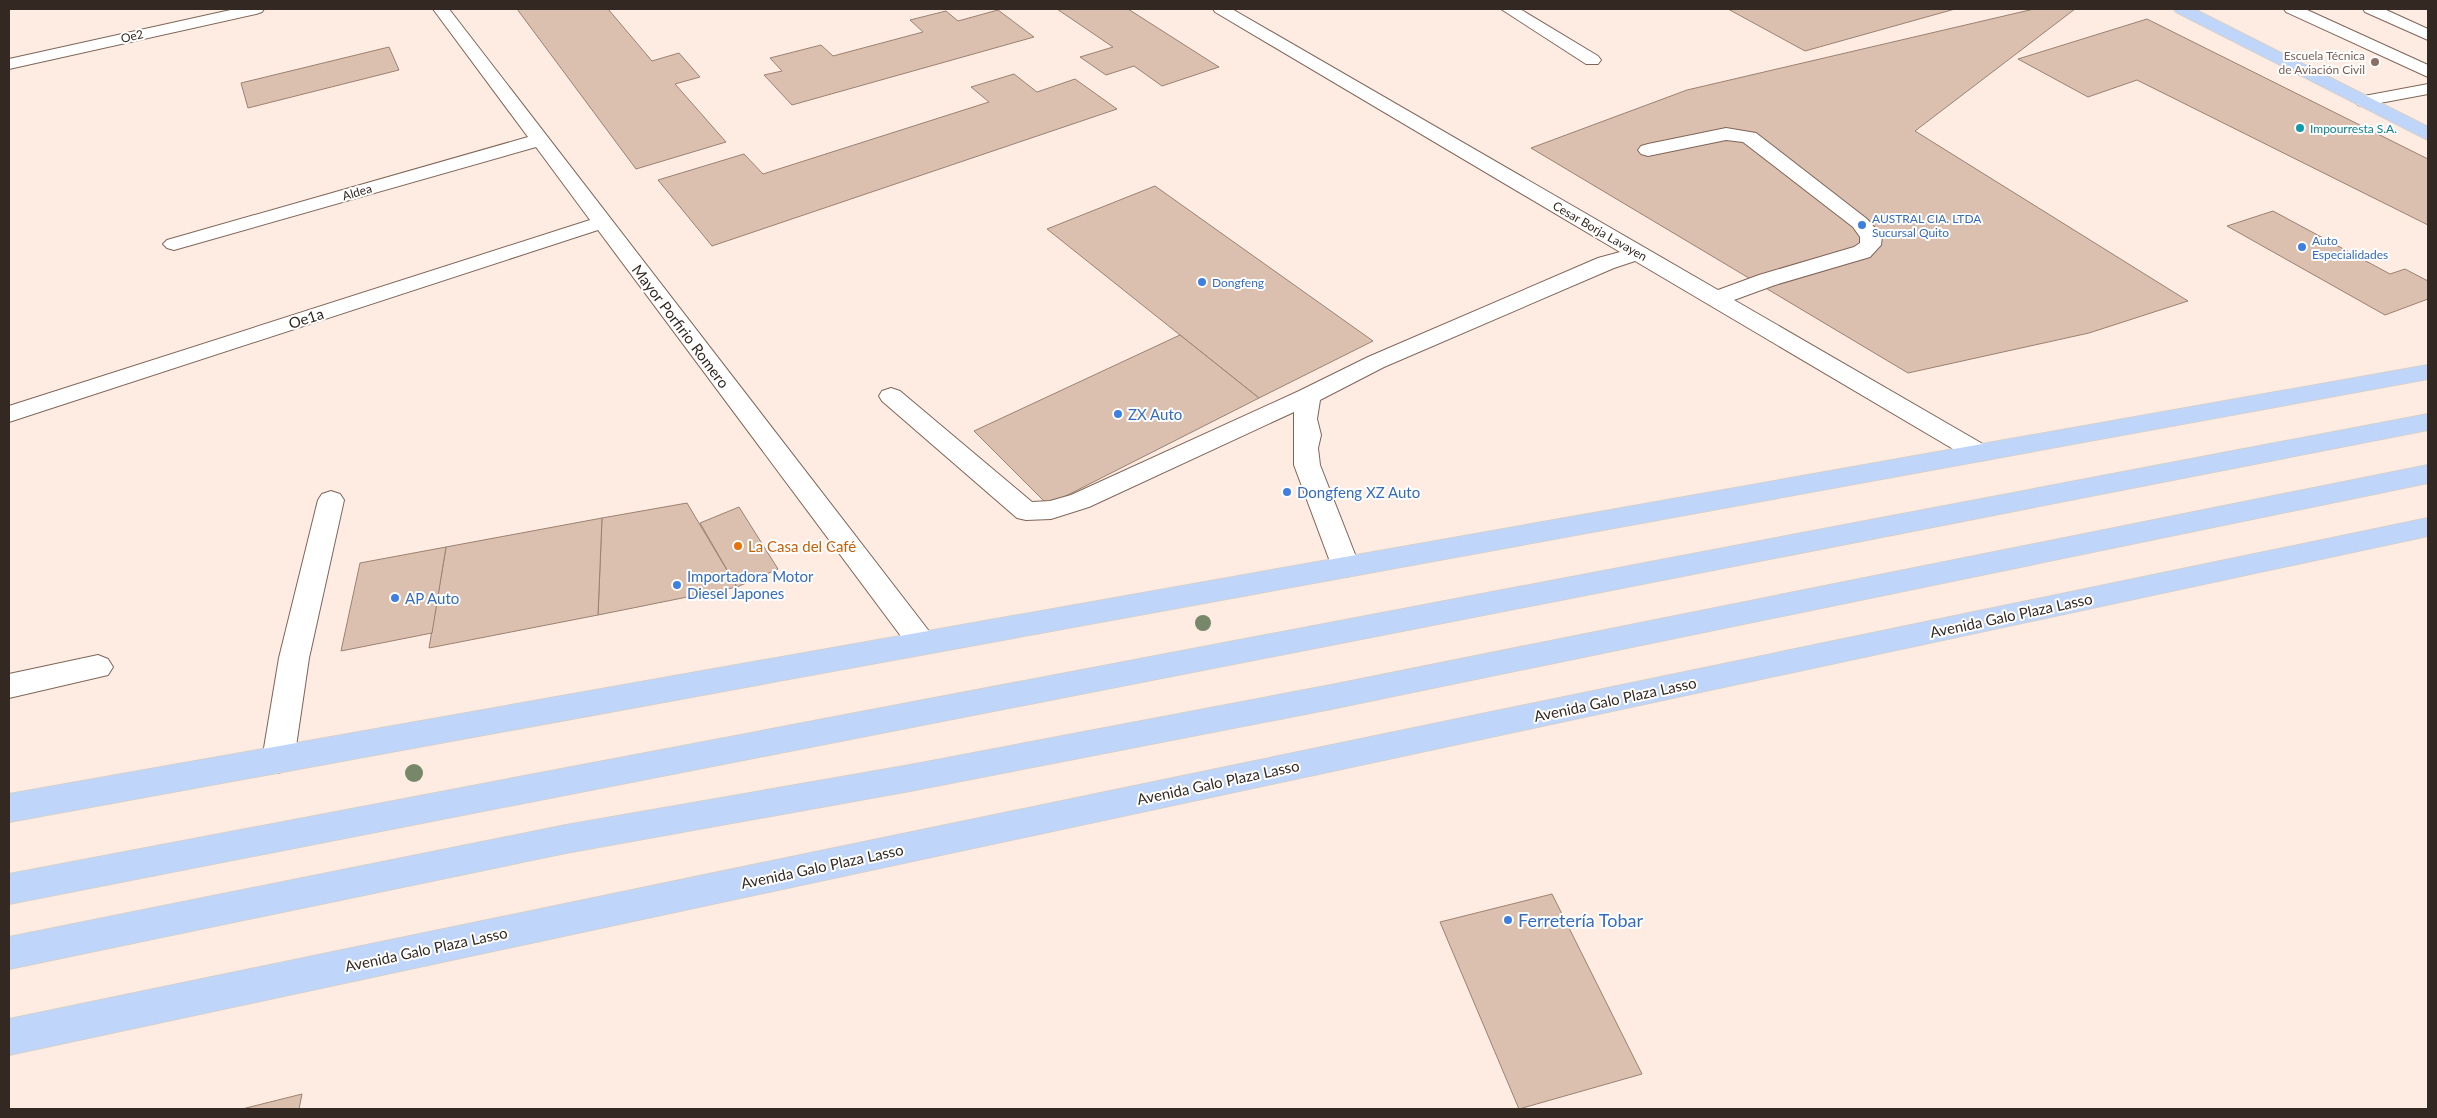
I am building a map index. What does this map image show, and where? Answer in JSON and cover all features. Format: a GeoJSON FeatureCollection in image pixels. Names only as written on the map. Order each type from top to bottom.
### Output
{"type":"FeatureCollection","features":[{"type":"Feature","properties":{"kind":"main road"},"geometry":{"type":"LineString","coordinates":[[2182,9],[2428,134]]}},
{"type":"Feature","properties":{"kind":"main road"},"geometry":{"type":"LineString","coordinates":[[9,808],[2428,372]]}},
{"type":"Feature","properties":{"kind":"main road"},"geometry":{"type":"LineString","coordinates":[[9,889],[2428,422]]}},
{"type":"Feature","properties":{"kind":"main road"},"geometry":{"type":"LineString","coordinates":[[9,953],[566,839],[910,778],[1331,697],[2428,474]]}},
{"type":"Feature","properties":{"kind":"main road","name":"Avenida Galo Plaza Lasso"},"geometry":{"type":"LineString","coordinates":[[9,1037],[2428,527]]}},
{"type":"Feature","properties":{"kind":"street","name":"Oe2"},"geometry":{"type":"LineString","coordinates":[[9,64],[256,9]]}},
{"type":"Feature","properties":{"kind":"street","name":"Mayor Porfirio Romero"},"geometry":{"type":"LineString","coordinates":[[441,9],[922,643]]}},
{"type":"Feature","properties":{"kind":"street","name":"Cesar Borja Lavayen"},"geometry":{"type":"LineString","coordinates":[[1221,9],[1979,453]]}},
{"type":"Feature","properties":{"kind":"street"},"geometry":{"type":"LineString","coordinates":[[1509,9],[1592,60]]}},
{"type":"Feature","properties":{"kind":"street"},"geometry":{"type":"LineString","coordinates":[[2292,9],[2428,72]]}},
{"type":"Feature","properties":{"kind":"street"},"geometry":{"type":"LineString","coordinates":[[2371,9],[2428,35]]}},
{"type":"Feature","properties":{"kind":"street"},"geometry":{"type":"LineString","coordinates":[[2364,101],[2428,89]]}},
{"type":"Feature","properties":{"kind":"street"},"geometry":{"type":"LineString","coordinates":[[1648,150],[1726,134],[1749,137],[1860,223],[1871,236],[1870,245],[1862,252],[1767,280],[1715,299]]}},
{"type":"Feature","properties":{"kind":"street","name":"Aldea"},"geometry":{"type":"LineString","coordinates":[[174,244],[540,140]]}},
{"type":"Feature","properties":{"kind":"street","name":"Oe1a"},"geometry":{"type":"LineString","coordinates":[[9,414],[603,222]]}},
{"type":"Feature","properties":{"kind":"street"},"geometry":{"type":"LineString","coordinates":[[891,396],[1026,511],[1051,510],[1080,501],[1308,396],[1376,362],[1606,264],[1637,253]]}},
{"type":"Feature","properties":{"kind":"street"},"geometry":{"type":"LineString","coordinates":[[1308,396],[1305,419],[1308,435],[1305,448],[1307,465],[1346,567]]}},
{"type":"Feature","properties":{"kind":"street"},"geometry":{"type":"LineString","coordinates":[[278,760],[294,658],[331,500]]}},
{"type":"Feature","properties":{"kind":"street"},"geometry":{"type":"LineString","coordinates":[[9,686],[98,667]]}},
{"type":"Feature","properties":{"kind":"building"},"geometry":{"type":"Polygon","coordinates":[[[517,9],[608,9],[652,61],[679,53],[700,77],[675,84],[726,142],[636,169],[517,9]]]}},
{"type":"Feature","properties":{"kind":"building"},"geometry":{"type":"Polygon","coordinates":[[[1057,9],[1128,9],[1219,67],[1162,86],[1134,66],[1106,75],[1080,57],[1113,47],[1057,9]]]}},
{"type":"Feature","properties":{"kind":"building"},"geometry":{"type":"Polygon","coordinates":[[[1728,9],[1955,9],[1805,51],[1728,9]]]}},
{"type":"Feature","properties":{"kind":"building","name":"AUSTRAL CIA. LTDA Sucursal Quito"},"geometry":{"type":"Polygon","coordinates":[[[2034,9],[2075,9],[1915,131],[2188,301],[2089,333],[1908,373],[1531,148],[1687,90],[2034,9]]]}},
{"type":"Feature","properties":{"kind":"building"},"geometry":{"type":"Polygon","coordinates":[[[998,10],[1034,37],[792,105],[764,75],[782,71],[770,58],[821,45],[833,56],[923,32],[910,20],[946,11],[958,21],[998,10]]]}},
{"type":"Feature","properties":{"kind":"building","name":"Impourresta S.A."},"geometry":{"type":"Polygon","coordinates":[[[2147,19],[2428,159],[2428,225],[2137,80],[2088,97],[2018,59],[2147,19]]]}},
{"type":"Feature","properties":{"kind":"building"},"geometry":{"type":"Polygon","coordinates":[[[389,47],[399,70],[248,108],[241,83],[389,47]]]}},
{"type":"Feature","properties":{"kind":"building"},"geometry":{"type":"Polygon","coordinates":[[[1014,74],[1037,92],[1075,79],[1117,109],[712,246],[658,180],[744,154],[763,174],[989,102],[971,87],[1014,74]]]}},
{"type":"Feature","properties":{"kind":"building","name":"Dongfeng"},"geometry":{"type":"Polygon","coordinates":[[[1155,186],[1373,341],[1259,398],[1047,229],[1155,186]]]}},
{"type":"Feature","properties":{"kind":"building","name":"Auto Especialidades"},"geometry":{"type":"Polygon","coordinates":[[[2273,211],[2390,274],[2405,269],[2428,281],[2428,299],[2385,315],[2227,226],[2273,211]]]}},
{"type":"Feature","properties":{"kind":"building","name":"ZX Auto"},"geometry":{"type":"Polygon","coordinates":[[[1180,335],[1259,398],[1048,505],[974,431],[1180,335]]]}},
{"type":"Feature","properties":{"kind":"building"},"geometry":{"type":"Polygon","coordinates":[[[687,503],[737,587],[598,615],[602,518],[687,503]]]}},
{"type":"Feature","properties":{"kind":"building","name":"La Casa del Café"},"geometry":{"type":"Polygon","coordinates":[[[739,507],[778,569],[737,587],[700,523],[739,507]]]}},
{"type":"Feature","properties":{"kind":"building"},"geometry":{"type":"Polygon","coordinates":[[[602,518],[598,615],[429,648],[446,547],[602,518]]]}},
{"type":"Feature","properties":{"kind":"building","name":"AP Auto"},"geometry":{"type":"Polygon","coordinates":[[[446,547],[432,633],[341,651],[360,563],[446,547]]]}},
{"type":"Feature","properties":{"kind":"building"},"geometry":{"type":"Polygon","coordinates":[[[1552,894],[1642,1074],[1519,1109],[1440,922],[1552,894]]]}},
{"type":"Feature","properties":{"kind":"building"},"geometry":{"type":"Polygon","coordinates":[[[302,1094],[299,1109],[242,1109],[302,1094]]]}},
{"type":"Feature","properties":{"kind":"place","name":"Escuela Técnica de Aviación Civil"},"geometry":{"type":"Point","coordinates":[2375,62]}},
{"type":"Feature","properties":{"kind":"place","name":"Impourresta S.A."},"geometry":{"type":"Point","coordinates":[2300,128]}},
{"type":"Feature","properties":{"kind":"place","name":"AUSTRAL CIA. LTDA Sucursal Quito"},"geometry":{"type":"Point","coordinates":[1862,225]}},
{"type":"Feature","properties":{"kind":"place","name":"Auto Especialidades"},"geometry":{"type":"Point","coordinates":[2302,247]}},
{"type":"Feature","properties":{"kind":"place","name":"Dongfeng"},"geometry":{"type":"Point","coordinates":[1202,282]}},
{"type":"Feature","properties":{"kind":"place","name":"ZX Auto"},"geometry":{"type":"Point","coordinates":[1118,414]}},
{"type":"Feature","properties":{"kind":"place","name":"Dongfeng XZ Auto"},"geometry":{"type":"Point","coordinates":[1287,492]}},
{"type":"Feature","properties":{"kind":"place","name":"La Casa del Café"},"geometry":{"type":"Point","coordinates":[738,546]}},
{"type":"Feature","properties":{"kind":"place","name":"Importadora Motor Diesel Japones"},"geometry":{"type":"Point","coordinates":[677,585]}},
{"type":"Feature","properties":{"kind":"place","name":"AP Auto"},"geometry":{"type":"Point","coordinates":[395,598]}},
{"type":"Feature","properties":{"kind":"place","name":"Ferretería Tobar"},"geometry":{"type":"Point","coordinates":[1508,920]}}]}
